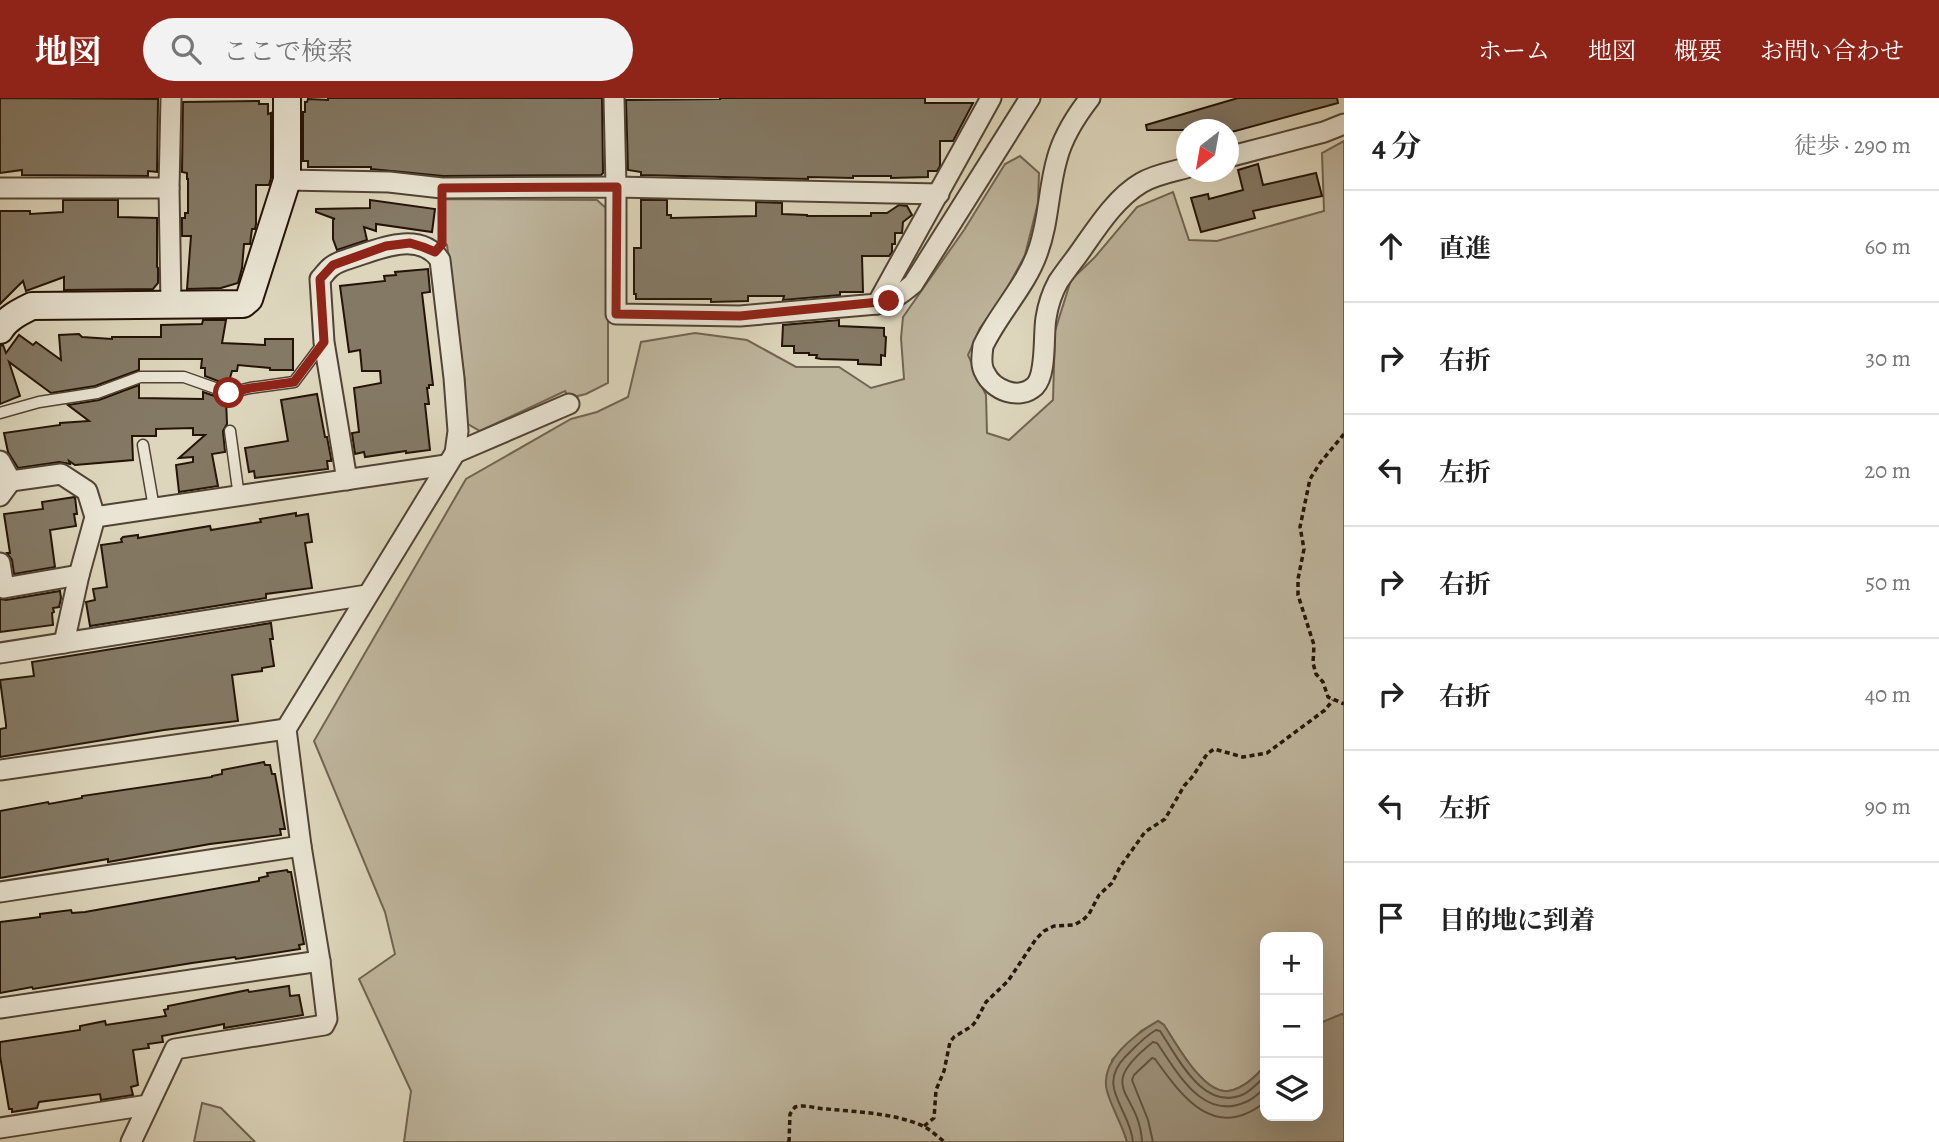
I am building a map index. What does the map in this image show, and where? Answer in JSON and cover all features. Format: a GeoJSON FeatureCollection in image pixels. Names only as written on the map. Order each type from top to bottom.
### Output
{"type":"FeatureCollection","features":[{"type":"Feature","properties":{"kind":"street"},"geometry":{"type":"LineString","coordinates":[[171,98],[171,304]]}},
{"type":"Feature","properties":{"kind":"street"},"geometry":{"type":"LineString","coordinates":[[0,330],[14,315],[32,306],[243,304],[249,299],[287,180],[287,98]]}},
{"type":"Feature","properties":{"kind":"street"},"geometry":{"type":"LineString","coordinates":[[614,98],[617,187],[616,314],[740,316],[889,301],[913,284],[1030,98]]}},
{"type":"Feature","properties":{"kind":"street"},"geometry":{"type":"LineString","coordinates":[[877,303],[991,98]]}},
{"type":"Feature","properties":{"kind":"street"},"geometry":{"type":"LineString","coordinates":[[1090,98],[1077,115],[1060,147],[1037,256],[983,346],[984,372],[991,382],[1001,390],[1013,393],[1034,386],[1041,376],[1044,329],[1050,300],[1059,281],[1110,212],[1130,190],[1143,181],[1176,171]]}},
{"type":"Feature","properties":{"kind":"street"},"geometry":{"type":"LineString","coordinates":[[1239,154],[1324,132],[1344,124]]}},
{"type":"Feature","properties":{"kind":"street"},"geometry":{"type":"LineString","coordinates":[[287,180],[389,182],[442,188],[617,187],[939,194]]}},
{"type":"Feature","properties":{"kind":"street"},"geometry":{"type":"LineString","coordinates":[[0,188],[169,188]]}},
{"type":"Feature","properties":{"kind":"street"},"geometry":{"type":"LineString","coordinates":[[131,1142],[175,1049],[324,1025],[327,1019],[286,729],[450,459],[458,431],[440,260],[435,252],[410,243],[386,246],[333,265],[320,279],[324,342],[346,480]]}},
{"type":"Feature","properties":{"kind":"street"},"geometry":{"type":"LineString","coordinates":[[95,517],[346,480],[450,459],[569,404]]}},
{"type":"Feature","properties":{"kind":"street"},"geometry":{"type":"LineString","coordinates":[[0,461],[5,489],[61,474],[87,491],[95,517],[64,643]]}},
{"type":"Feature","properties":{"kind":"street"},"geometry":{"type":"LineString","coordinates":[[0,563],[4,588],[79,575]]}},
{"type":"Feature","properties":{"kind":"street"},"geometry":{"type":"LineString","coordinates":[[0,653],[367,595]]}},
{"type":"Feature","properties":{"kind":"street"},"geometry":{"type":"LineString","coordinates":[[0,770],[286,729]]}},
{"type":"Feature","properties":{"kind":"street"},"geometry":{"type":"LineString","coordinates":[[0,892],[301,846]]}},
{"type":"Feature","properties":{"kind":"street"},"geometry":{"type":"LineString","coordinates":[[0,1009],[320,961]]}},
{"type":"Feature","properties":{"kind":"street"},"geometry":{"type":"LineString","coordinates":[[0,1126],[148,1105]]}},
{"type":"Feature","properties":{"kind":"lane"},"geometry":{"type":"LineString","coordinates":[[0,413],[39,402],[97,393],[140,377],[184,377],[229,393],[294,382],[324,342]]}},
{"type":"Feature","properties":{"kind":"lane"},"geometry":{"type":"LineString","coordinates":[[230,431],[239,496]]}},
{"type":"Feature","properties":{"kind":"lane"},"geometry":{"type":"LineString","coordinates":[[143,446],[154,508]]}},
{"type":"Feature","properties":{"kind":"path"},"geometry":{"type":"LineString","coordinates":[[435,252],[442,244],[442,188]]}},
{"type":"Feature","properties":{"kind":"path"},"geometry":{"type":"LineString","coordinates":[[1344,434],[1310,480],[1300,527],[1304,549],[1298,579],[1298,595],[1314,645],[1313,663],[1316,674],[1323,682],[1328,697],[1344,704]]}},
{"type":"Feature","properties":{"kind":"path"},"geometry":{"type":"LineString","coordinates":[[924,1126],[934,1118],[936,1090],[944,1071],[950,1042],[972,1026],[986,1002],[1008,981],[1035,939],[1054,926],[1074,925],[1089,914],[1099,895],[1112,883],[1145,832],[1165,819],[1177,797],[1208,754],[1214,749],[1243,757],[1267,753],[1325,710],[1333,700]]}},
{"type":"Feature","properties":{"kind":"path"},"geometry":{"type":"LineString","coordinates":[[789,1142],[790,1114],[795,1107],[804,1105],[818,1109],[869,1112],[924,1126],[945,1142]]}},
{"type":"Feature","properties":{"kind":"shaded area"},"geometry":{"type":"Polygon","coordinates":[[[1344,141],[1344,1016],[1342,1014],[1323,1022],[1323,932],[1260,932],[1260,1071],[1239,1088],[1219,1090],[1191,1066],[1164,1025],[1158,1021],[1141,1031],[1112,1060],[1108,1093],[1127,1142],[404,1142],[411,1091],[359,979],[395,954],[385,912],[314,741],[466,479],[571,419],[597,412],[628,397],[641,342],[695,333],[747,340],[796,367],[839,367],[871,388],[904,379],[901,338],[903,317],[964,230],[1005,164],[1020,156],[1039,173],[1038,203],[1025,255],[1003,296],[980,328],[968,355],[986,395],[987,433],[1009,440],[1053,400],[1055,331],[1071,280],[1095,257],[1137,207],[1173,192],[1189,240],[1217,241],[1324,211],[1322,153],[1344,141]]]}},
{"type":"Feature","properties":{"kind":"shaded area"},"geometry":{"type":"Polygon","coordinates":[[[445,199],[597,200],[608,210],[608,383],[586,394],[569,398],[565,391],[480,431],[466,423],[465,383],[445,243],[445,199]]]}},
{"type":"Feature","properties":{"kind":"shaded area"},"geometry":{"type":"Polygon","coordinates":[[[202,1103],[221,1108],[255,1142],[194,1142],[202,1103]]]}},
{"type":"Feature","properties":{"kind":"water"},"geometry":{"type":"Polygon","coordinates":[[[1342,1014],[1344,1016],[1344,1142],[1127,1142],[1107,1091],[1108,1069],[1129,1041],[1158,1021],[1164,1025],[1191,1066],[1219,1090],[1239,1088],[1260,1071],[1260,1121],[1323,1121],[1323,1022],[1342,1014]]]}},
{"type":"Feature","properties":{"kind":"building"},"geometry":{"type":"Polygon","coordinates":[[[0,98],[158,99],[157,172],[148,171],[148,176],[22,175],[22,170],[0,173],[0,98]]]}},
{"type":"Feature","properties":{"kind":"building"},"geometry":{"type":"Polygon","coordinates":[[[602,98],[603,173],[443,176],[371,167],[308,167],[308,161],[303,161],[305,102],[308,99],[602,98]]]}},
{"type":"Feature","properties":{"kind":"building"},"geometry":{"type":"Polygon","coordinates":[[[925,98],[925,103],[973,103],[953,141],[940,141],[940,166],[937,171],[928,171],[928,177],[853,176],[808,179],[641,175],[641,172],[628,170],[626,100],[925,98]]]}},
{"type":"Feature","properties":{"kind":"building"},"geometry":{"type":"Polygon","coordinates":[[[1238,98],[1337,98],[1338,103],[1239,130],[1239,119],[1176,119],[1176,130],[1147,130],[1146,125],[1238,98]]]}},
{"type":"Feature","properties":{"kind":"building"},"geometry":{"type":"Polygon","coordinates":[[[259,101],[259,104],[268,104],[268,114],[271,113],[271,178],[269,185],[256,185],[256,224],[255,229],[252,229],[250,244],[244,244],[238,283],[221,288],[187,289],[191,236],[182,236],[182,218],[188,213],[188,179],[187,173],[182,172],[183,102],[259,101]]]}},
{"type":"Feature","properties":{"kind":"building"},"geometry":{"type":"Polygon","coordinates":[[[1258,164],[1263,185],[1316,173],[1322,196],[1253,211],[1255,218],[1201,232],[1191,198],[1208,194],[1209,199],[1243,190],[1239,170],[1258,164]]]}},
{"type":"Feature","properties":{"kind":"building"},"geometry":{"type":"Polygon","coordinates":[[[63,200],[118,200],[118,217],[157,218],[158,283],[153,289],[64,290],[64,277],[26,291],[23,281],[0,304],[0,211],[30,211],[30,214],[63,212],[63,200]]]}},
{"type":"Feature","properties":{"kind":"building"},"geometry":{"type":"Polygon","coordinates":[[[370,200],[435,209],[432,232],[376,224],[376,231],[364,227],[367,240],[337,250],[333,239],[335,219],[316,212],[316,209],[370,208],[370,200]]]}},
{"type":"Feature","properties":{"kind":"building"},"geometry":{"type":"Polygon","coordinates":[[[641,200],[667,200],[667,215],[671,215],[671,218],[756,216],[756,202],[782,203],[782,214],[871,216],[871,213],[887,213],[899,205],[907,206],[912,215],[903,222],[902,233],[895,233],[895,244],[892,244],[889,256],[862,256],[863,292],[840,292],[840,295],[783,300],[784,296],[748,296],[748,301],[711,302],[711,299],[636,299],[634,248],[641,248],[641,200]]]}},
{"type":"Feature","properties":{"kind":"building"},"geometry":{"type":"Polygon","coordinates":[[[428,269],[430,292],[422,293],[433,385],[427,388],[429,404],[425,404],[430,450],[365,457],[364,452],[355,454],[352,433],[359,432],[354,388],[381,383],[380,371],[362,371],[360,350],[349,352],[340,286],[385,281],[384,276],[396,275],[395,272],[428,269]]]}},
{"type":"Feature","properties":{"kind":"building"},"geometry":{"type":"Polygon","coordinates":[[[203,320],[226,320],[222,343],[265,345],[265,339],[293,339],[293,370],[238,365],[237,371],[232,371],[228,385],[205,376],[205,368],[201,368],[202,359],[139,359],[139,370],[95,386],[51,393],[9,362],[20,396],[0,404],[0,346],[3,345],[6,353],[19,335],[33,345],[36,342],[61,360],[59,335],[79,334],[82,337],[112,339],[161,337],[161,325],[202,324],[203,320]]]}},
{"type":"Feature","properties":{"kind":"building"},"geometry":{"type":"Polygon","coordinates":[[[839,320],[839,326],[884,328],[885,356],[881,355],[881,365],[858,364],[858,360],[821,359],[809,353],[794,353],[794,346],[782,346],[783,325],[839,320]]]}},
{"type":"Feature","properties":{"kind":"building"},"geometry":{"type":"Polygon","coordinates":[[[139,385],[139,398],[203,399],[203,392],[226,400],[227,424],[223,431],[225,452],[212,454],[218,486],[179,492],[176,465],[193,462],[193,457],[179,458],[205,435],[193,435],[193,428],[156,429],[156,436],[132,436],[133,460],[75,465],[69,461],[70,464],[59,462],[18,468],[8,452],[4,433],[89,421],[68,405],[99,400],[139,385]]]}},
{"type":"Feature","properties":{"kind":"building"},"geometry":{"type":"Polygon","coordinates":[[[317,394],[331,458],[331,461],[327,461],[328,469],[255,478],[254,471],[249,472],[245,448],[288,441],[281,400],[317,394]]]}},
{"type":"Feature","properties":{"kind":"building"},"geometry":{"type":"Polygon","coordinates":[[[75,497],[76,526],[50,530],[55,567],[14,574],[12,560],[7,553],[10,553],[4,514],[43,509],[42,502],[75,497]]]}},
{"type":"Feature","properties":{"kind":"building"},"geometry":{"type":"Polygon","coordinates":[[[296,513],[296,516],[308,514],[312,542],[305,543],[312,588],[90,626],[86,602],[95,600],[93,589],[107,587],[101,545],[122,542],[123,537],[138,535],[138,538],[210,526],[211,530],[296,513]]]}},
{"type":"Feature","properties":{"kind":"building"},"geometry":{"type":"Polygon","coordinates":[[[60,591],[59,607],[53,608],[53,625],[0,632],[0,599],[60,591]]]}},
{"type":"Feature","properties":{"kind":"building"},"geometry":{"type":"Polygon","coordinates":[[[271,623],[273,639],[270,639],[274,666],[262,668],[262,671],[232,675],[238,721],[164,730],[0,757],[0,729],[6,728],[6,724],[0,680],[34,676],[32,662],[271,623]]]}},
{"type":"Feature","properties":{"kind":"building"},"geometry":{"type":"Polygon","coordinates":[[[264,762],[265,765],[270,765],[272,774],[275,774],[285,829],[280,829],[281,835],[108,862],[108,859],[0,878],[0,811],[212,777],[222,774],[222,770],[264,762]]]}},
{"type":"Feature","properties":{"kind":"building"},"geometry":{"type":"Polygon","coordinates":[[[287,870],[291,872],[304,944],[299,945],[300,949],[0,993],[0,922],[71,910],[72,913],[85,912],[259,881],[259,878],[268,876],[267,873],[287,870]]]}},
{"type":"Feature","properties":{"kind":"building"},"geometry":{"type":"Polygon","coordinates":[[[289,986],[290,996],[299,995],[303,1015],[224,1028],[224,1024],[162,1036],[163,1042],[148,1044],[149,1048],[133,1050],[138,1085],[131,1087],[133,1095],[101,1100],[100,1094],[39,1102],[37,1108],[12,1112],[12,1109],[9,1109],[0,1042],[80,1030],[80,1026],[105,1021],[106,1025],[166,1016],[164,1010],[168,1009],[168,1006],[248,990],[289,986]]]}},
{"type":"Feature","properties":{"kind":"route"},"geometry":{"type":"LineString","coordinates":[[229,393],[294,382],[324,342],[320,279],[333,265],[386,246],[410,243],[435,252],[442,244],[442,188],[617,187],[616,314],[740,316],[889,301]]}}]}
